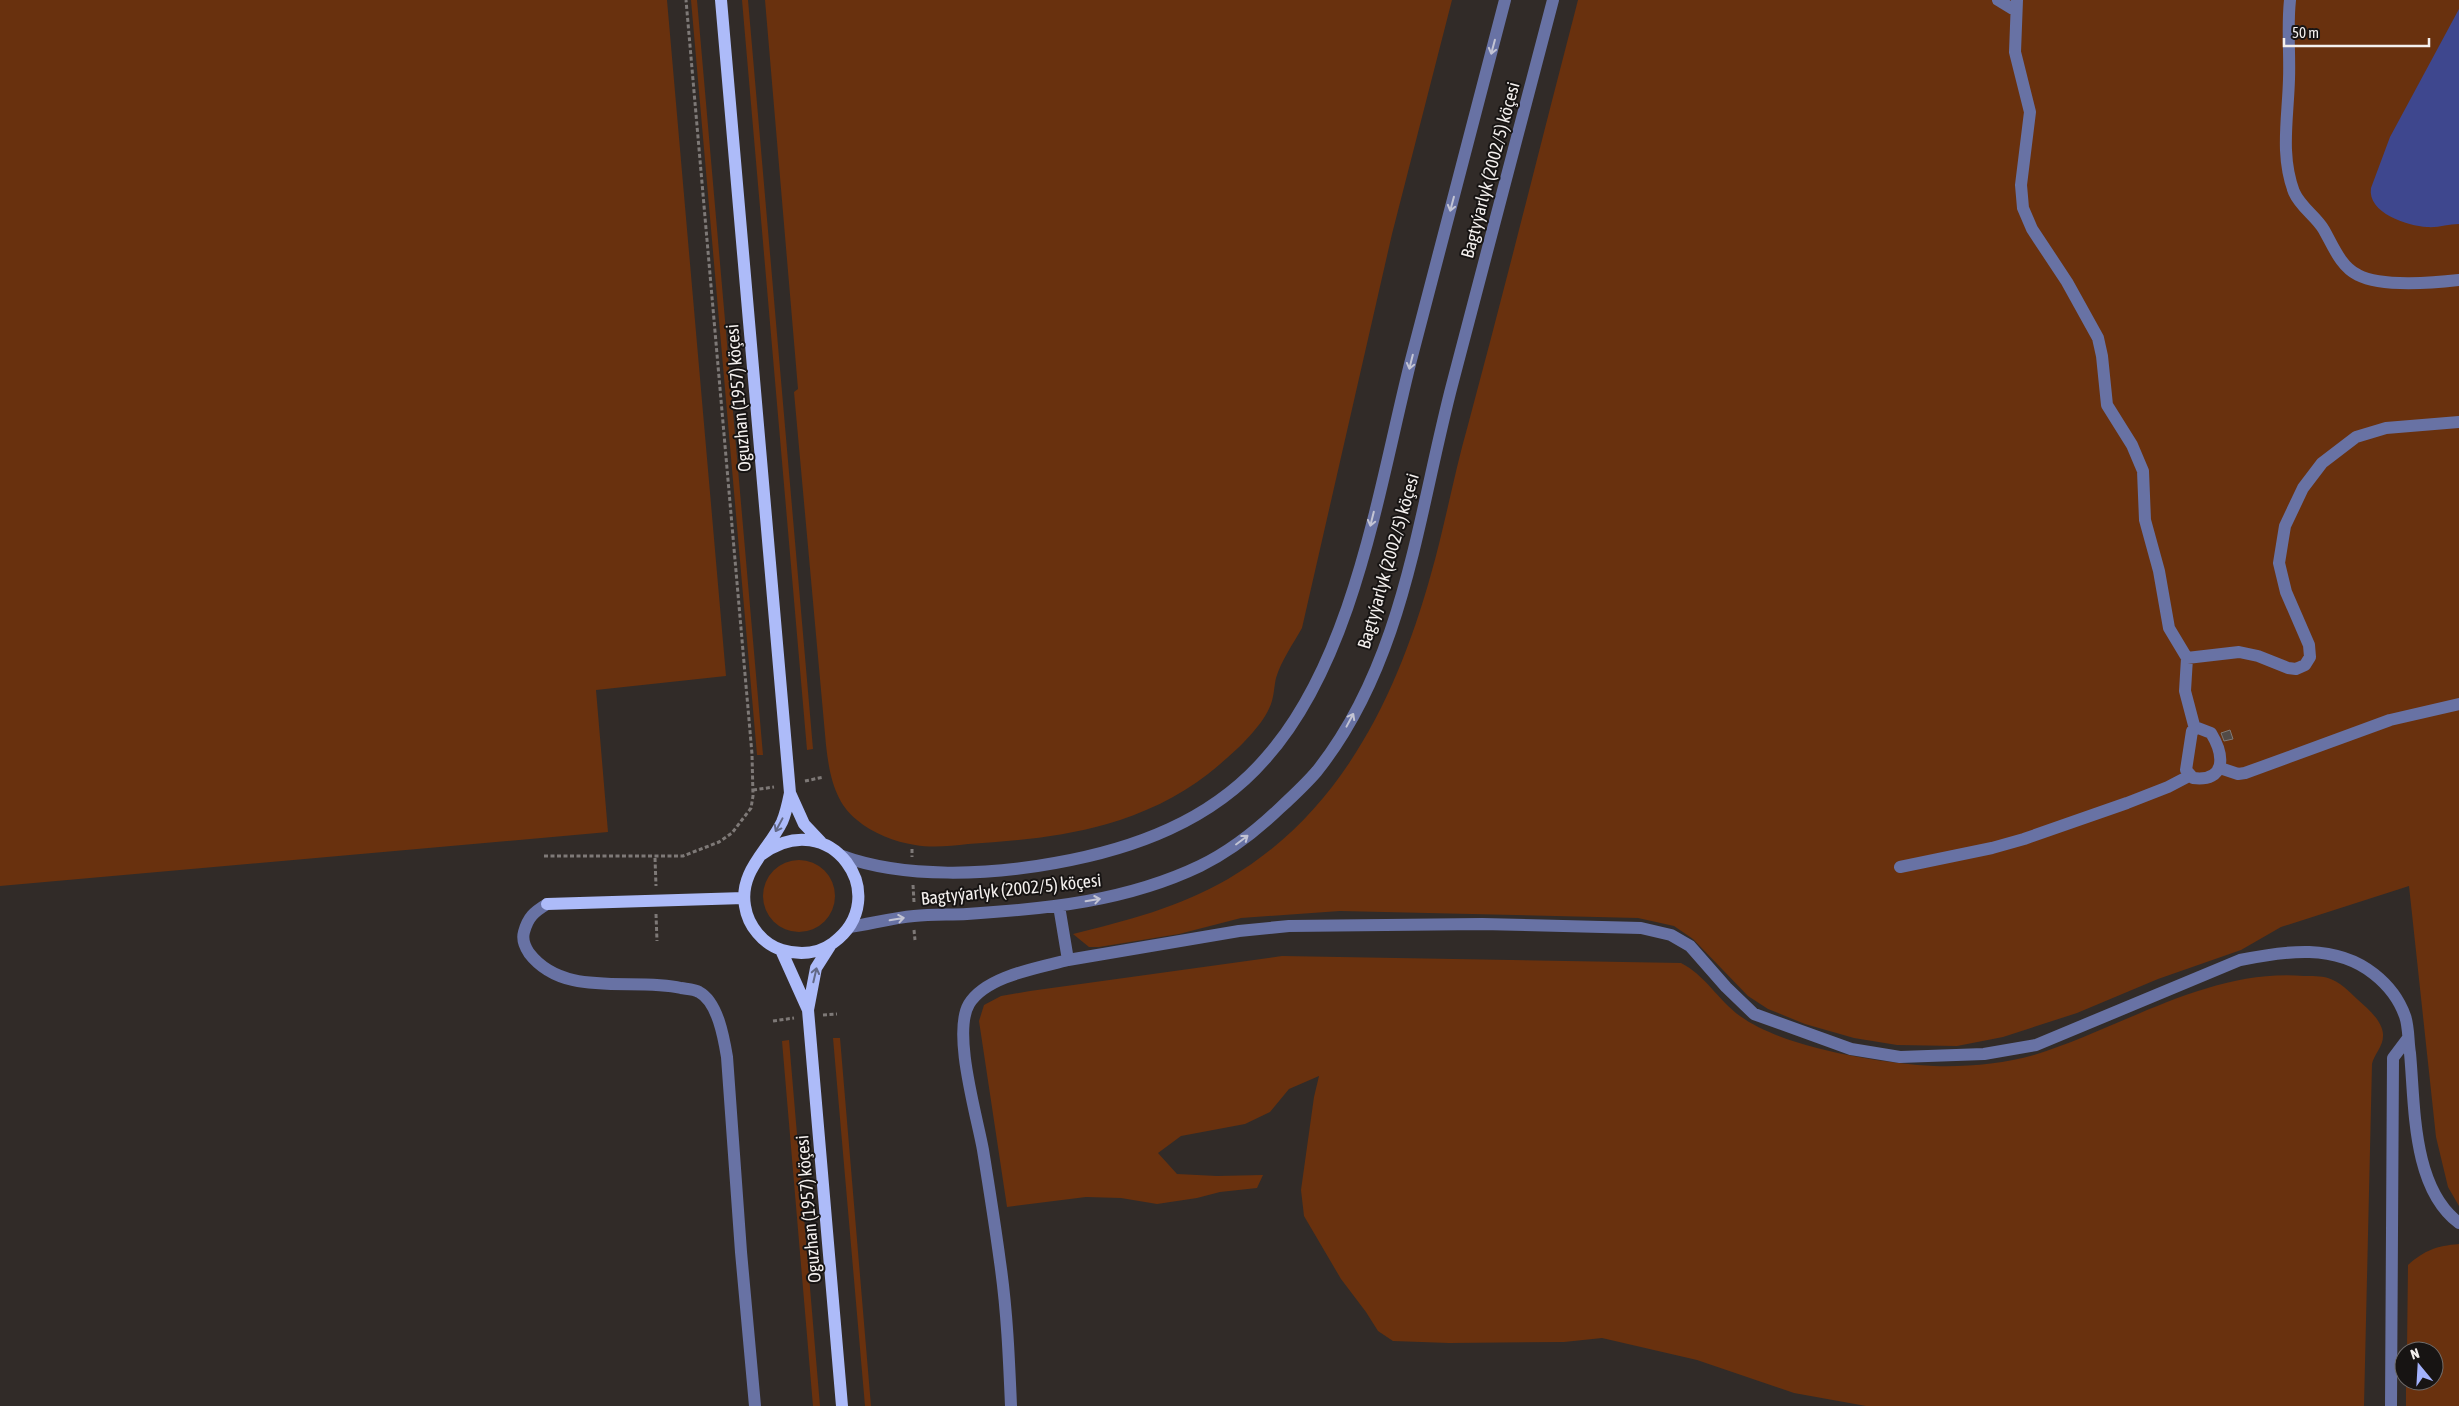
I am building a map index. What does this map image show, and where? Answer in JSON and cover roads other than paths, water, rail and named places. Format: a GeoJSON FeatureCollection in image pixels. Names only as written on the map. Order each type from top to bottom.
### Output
{"type":"FeatureCollection","features":[{"type":"Feature","properties":{"kind":"main road","name":"Oguzhan (1957) köçesi"},"geometry":{"type":"LineString","coordinates":[[721,0],[790,793],[804,824],[821,842],[842,856],[856,878],[858,890],[856,910],[849,927],[830,945],[816,968],[808,1010],[842,1406]]}},
{"type":"Feature","properties":{"kind":"main road","name":"Oguzhan (1957) köçesi"},"geometry":{"type":"LineString","coordinates":[[790,793],[782,822],[753,865],[744,889],[746,914],[751,926],[769,944],[781,950],[806,953],[830,945]]}},
{"type":"Feature","properties":{"kind":"main road","name":"Oguzhan (1957) köçesi"},"geometry":{"type":"LineString","coordinates":[[761,855],[783,842],[809,839],[821,842]]}},
{"type":"Feature","properties":{"kind":"main road"},"geometry":{"type":"LineString","coordinates":[[547,904],[744,898]]}},
{"type":"Feature","properties":{"kind":"main road","name":"Oguzhan (1957) köçesi"},"geometry":{"type":"LineString","coordinates":[[781,950],[808,1010]]}},
{"type":"Feature","properties":{"kind":"street","name":"Bagtyýarlyk (2002/5) köçesi"},"geometry":{"type":"LineString","coordinates":[[842,856],[866,864],[913,871],[955,872],[1026,869],[1094,856],[1140,843],[1190,820],[1225,796],[1264,761],[1295,721],[1313,691],[1335,638],[1367,542],[1430,288],[1505,0]]}},
{"type":"Feature","properties":{"kind":"street","name":"Bagtyýarlyk (2002/5) köçesi"},"geometry":{"type":"LineString","coordinates":[[849,927],[914,916],[966,914],[1059,906],[1106,898],[1147,887],[1202,865],[1230,849],[1273,815],[1316,772],[1344,732],[1380,658],[1391,629],[1418,531],[1440,430],[1553,0]]}},
{"type":"Feature","properties":{"kind":"street"},"geometry":{"type":"LineString","coordinates":[[1998,0],[2017,6],[2015,52],[2030,112],[2021,185],[2023,208],[2032,229],[2064,275],[2098,338],[2102,356],[2107,405],[2132,445],[2144,471],[2144,520],[2159,571],[2168,628],[2187,658],[2185,690],[2195,729]]}},
{"type":"Feature","properties":{"kind":"street"},"geometry":{"type":"LineString","coordinates":[[2290,0],[2288,26],[2289,79],[2285,144],[2288,174],[2299,202],[2322,227],[2342,261],[2359,276],[2380,281],[2423,283],[2459,280]]}},
{"type":"Feature","properties":{"kind":"street"},"geometry":{"type":"LineString","coordinates":[[2187,658],[2239,652],[2258,656],[2288,668],[2296,669],[2305,665],[2310,657],[2309,645],[2286,592],[2279,563],[2285,526],[2303,488],[2322,463],[2356,437],[2386,428],[2459,422]]}},
{"type":"Feature","properties":{"kind":"street"},"geometry":{"type":"LineString","coordinates":[[2220,768],[2238,774],[2245,773],[2390,720],[2459,704]]}},
{"type":"Feature","properties":{"kind":"street"},"geometry":{"type":"LineString","coordinates":[[2195,729],[2205,729],[2212,733],[2219,750],[2220,768],[2216,774],[2208,778],[2193,778],[2189,776],[2186,770],[2192,731],[2195,729]]}},
{"type":"Feature","properties":{"kind":"street"},"geometry":{"type":"LineString","coordinates":[[1900,867],[1992,848],[2024,839],[2160,791],[2189,776]]}},
{"type":"Feature","properties":{"kind":"street"},"geometry":{"type":"LineString","coordinates":[[547,904],[534,912],[527,920],[522,936],[525,948],[534,959],[557,976],[587,983],[669,985],[700,992],[710,1004],[722,1029],[727,1057],[741,1252],[755,1406]]}},
{"type":"Feature","properties":{"kind":"street"},"geometry":{"type":"LineString","coordinates":[[1059,906],[1068,960]]}},
{"type":"Feature","properties":{"kind":"street"},"geometry":{"type":"LineString","coordinates":[[1010,1406],[1006,1314],[1000,1262],[983,1149],[968,1081],[964,1021],[969,1004],[984,989],[1010,976],[1068,960],[1238,930],[1289,926],[1482,924],[1641,928],[1671,935],[1690,946],[1726,987],[1754,1014],[1851,1049],[1900,1057],[1984,1054],[2036,1045],[2240,960],[2307,951],[2344,956],[2365,966],[2381,979],[2400,1004],[2406,1017],[2419,1146],[2428,1181],[2445,1211],[2459,1223]]}},
{"type":"Feature","properties":{"kind":"street"},"geometry":{"type":"LineString","coordinates":[[2391,1406],[2393,1058],[2408,1038]]}},
{"type":"Feature","properties":{"kind":"water"},"geometry":{"type":"Polygon","coordinates":[[[2459,9],[2459,224],[2435,227],[2419,226],[2390,217],[2382,211],[2375,205],[2371,197],[2371,188],[2390,137],[2459,9]]]}}]}
